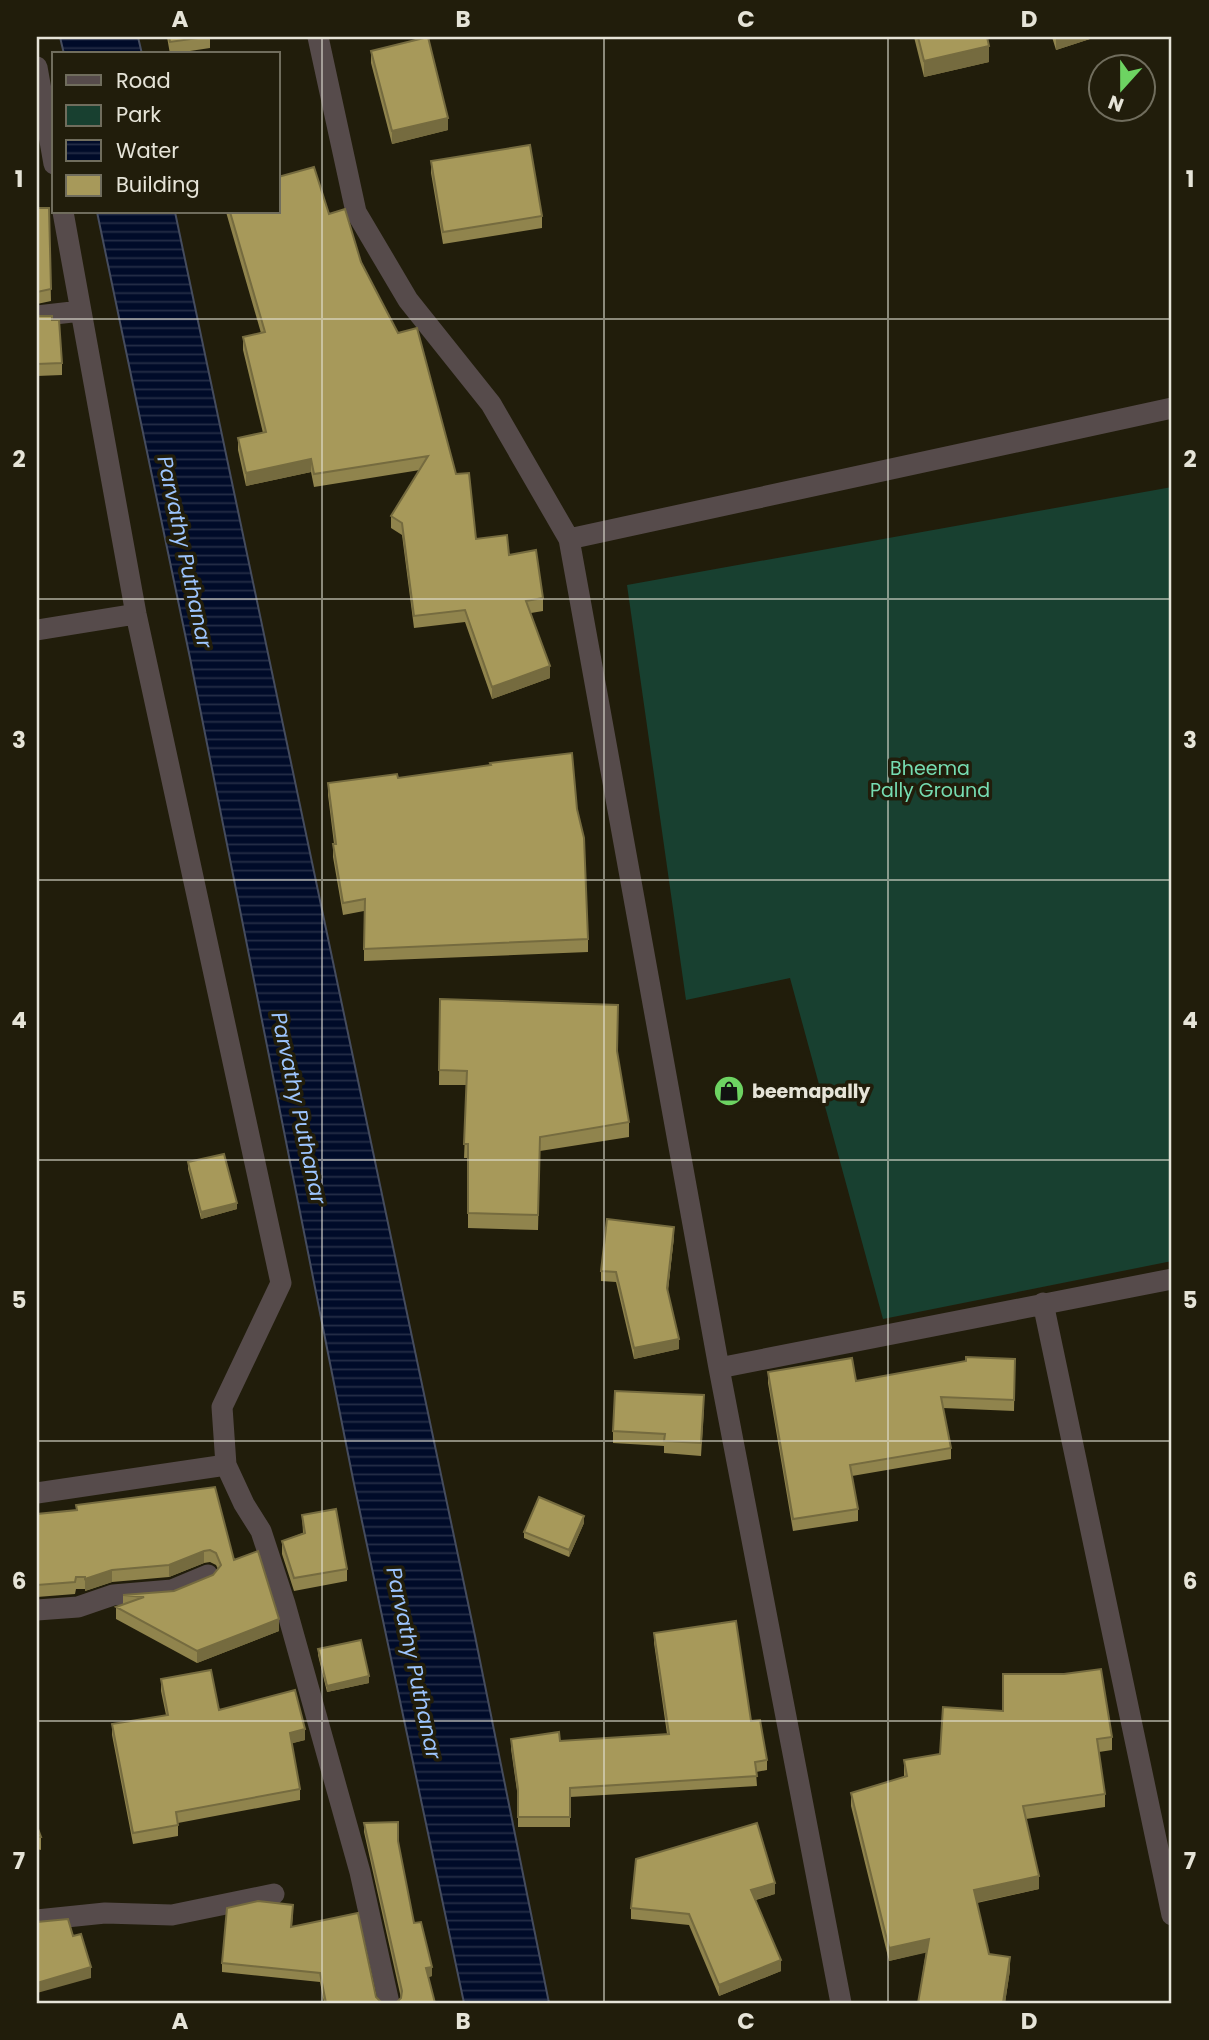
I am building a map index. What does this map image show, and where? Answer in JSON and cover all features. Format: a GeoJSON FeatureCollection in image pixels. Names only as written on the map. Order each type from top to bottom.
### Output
{"type":"FeatureCollection","features":[{"type":"Feature","properties":{"kind":"street"},"geometry":{"type":"LineString","coordinates":[[318,37],[356,212],[408,300],[491,404],[569,539],[719,1368],[841,2003]]}},
{"type":"Feature","properties":{"kind":"street"},"geometry":{"type":"LineString","coordinates":[[37,67],[52,153]]}},
{"type":"Feature","properties":{"kind":"street"},"geometry":{"type":"LineString","coordinates":[[63,214],[136,614],[281,1283],[222,1407],[226,1465],[244,1504],[261,1531],[285,1604],[360,1872],[388,2003]]}},
{"type":"Feature","properties":{"kind":"street"},"geometry":{"type":"LineString","coordinates":[[37,316],[81,311]]}},
{"type":"Feature","properties":{"kind":"street"},"geometry":{"type":"LineString","coordinates":[[569,539],[1172,408]]}},
{"type":"Feature","properties":{"kind":"street"},"geometry":{"type":"LineString","coordinates":[[37,630],[136,614]]}},
{"type":"Feature","properties":{"kind":"street"},"geometry":{"type":"LineString","coordinates":[[719,1368],[1172,1279]]}},
{"type":"Feature","properties":{"kind":"street"},"geometry":{"type":"LineString","coordinates":[[1043,1303],[1172,1915]]}},
{"type":"Feature","properties":{"kind":"street"},"geometry":{"type":"LineString","coordinates":[[37,1493],[226,1465]]}},
{"type":"Feature","properties":{"kind":"street"},"geometry":{"type":"LineString","coordinates":[[37,1610],[78,1607],[113,1595],[172,1590],[208,1574]]}},
{"type":"Feature","properties":{"kind":"street"},"geometry":{"type":"LineString","coordinates":[[37,1920],[105,1913],[172,1915],[274,1894]]}},
{"type":"Feature","properties":{"kind":"green space","name":"Bheema Pally Ground"},"geometry":{"type":"Polygon","coordinates":[[[1172,487],[1172,1261],[883,1319],[790,978],[686,1000],[627,585],[1172,487]]]}},
{"type":"Feature","properties":{"kind":"water"},"geometry":{"type":"Polygon","coordinates":[[[60,37],[138,37],[142,52],[64,52],[60,37]]]}},
{"type":"Feature","properties":{"kind":"water","name":"Parvathy Puthanar"},"geometry":{"type":"Polygon","coordinates":[[[97,214],[175,214],[475,1636],[549,2003],[464,2003],[353,1479],[190,658],[97,214]]]}},
{"type":"Feature","properties":{"kind":"building"},"geometry":{"type":"Polygon","coordinates":[[[169,37],[205,37],[170,42],[169,37]]]}},
{"type":"Feature","properties":{"kind":"building"},"geometry":{"type":"Polygon","coordinates":[[[428,37],[448,118],[392,131],[371,51],[428,37]]]}},
{"type":"Feature","properties":{"kind":"building"},"geometry":{"type":"Polygon","coordinates":[[[918,37],[987,37],[989,46],[924,61],[918,37]]]}},
{"type":"Feature","properties":{"kind":"building"},"geometry":{"type":"Polygon","coordinates":[[[530,145],[542,216],[443,232],[431,161],[530,145]]]}},
{"type":"Feature","properties":{"kind":"building"},"geometry":{"type":"Polygon","coordinates":[[[314,167],[329,214],[345,209],[361,262],[398,333],[417,328],[456,474],[469,473],[476,539],[507,535],[509,555],[536,550],[543,598],[526,601],[550,666],[492,687],[465,610],[414,616],[402,523],[391,516],[428,456],[314,474],[311,459],[246,473],[238,438],[266,432],[243,337],[265,332],[231,214],[280,214],[280,176],[314,167]]]}},
{"type":"Feature","properties":{"kind":"building"},"geometry":{"type":"Polygon","coordinates":[[[37,208],[49,208],[51,289],[37,292],[37,208]]]}},
{"type":"Feature","properties":{"kind":"building"},"geometry":{"type":"Polygon","coordinates":[[[37,316],[52,316],[52,320],[59,320],[62,363],[37,364],[37,316]]]}},
{"type":"Feature","properties":{"kind":"building"},"geometry":{"type":"Polygon","coordinates":[[[572,753],[577,809],[584,838],[588,939],[364,949],[365,899],[343,903],[333,844],[336,844],[328,783],[397,774],[398,778],[572,753]]]}},
{"type":"Feature","properties":{"kind":"building"},"geometry":{"type":"Polygon","coordinates":[[[440,999],[618,1005],[617,1051],[629,1122],[540,1137],[538,1215],[468,1213],[468,1144],[464,1144],[467,1071],[439,1070],[440,999]]]}},
{"type":"Feature","properties":{"kind":"building"},"geometry":{"type":"Polygon","coordinates":[[[224,1154],[237,1203],[201,1212],[188,1162],[224,1154]]]}},
{"type":"Feature","properties":{"kind":"building"},"geometry":{"type":"Polygon","coordinates":[[[607,1219],[674,1227],[667,1288],[679,1339],[634,1348],[616,1272],[601,1271],[607,1219]]]}},
{"type":"Feature","properties":{"kind":"building"},"geometry":{"type":"Polygon","coordinates":[[[966,1357],[1015,1359],[1014,1400],[941,1397],[951,1448],[850,1465],[858,1509],[793,1519],[768,1372],[852,1358],[856,1381],[966,1361],[966,1357]]]}},
{"type":"Feature","properties":{"kind":"building"},"geometry":{"type":"Polygon","coordinates":[[[615,1391],[704,1395],[701,1443],[664,1441],[665,1434],[613,1431],[615,1391]]]}},
{"type":"Feature","properties":{"kind":"building"},"geometry":{"type":"Polygon","coordinates":[[[215,1487],[234,1560],[258,1551],[279,1619],[197,1651],[116,1607],[144,1597],[123,1595],[174,1591],[213,1575],[221,1565],[216,1553],[210,1550],[169,1565],[112,1570],[85,1579],[76,1577],[75,1582],[37,1585],[37,1514],[77,1510],[76,1505],[215,1487]]]}},
{"type":"Feature","properties":{"kind":"building"},"geometry":{"type":"Polygon","coordinates":[[[539,1497],[584,1516],[569,1550],[524,1532],[539,1497]]]}},
{"type":"Feature","properties":{"kind":"building"},"geometry":{"type":"Polygon","coordinates":[[[336,1509],[347,1569],[294,1578],[282,1541],[305,1533],[302,1515],[336,1509]]]}},
{"type":"Feature","properties":{"kind":"building"},"geometry":{"type":"Polygon","coordinates":[[[736,1621],[751,1721],[760,1720],[767,1760],[755,1762],[757,1776],[570,1788],[570,1817],[518,1817],[518,1789],[511,1739],[559,1732],[560,1741],[669,1734],[654,1633],[736,1621]]]}},
{"type":"Feature","properties":{"kind":"building"},"geometry":{"type":"Polygon","coordinates":[[[361,1640],[369,1676],[327,1686],[318,1649],[361,1640]]]}},
{"type":"Feature","properties":{"kind":"building"},"geometry":{"type":"Polygon","coordinates":[[[1101,1669],[1112,1737],[1097,1739],[1105,1794],[1023,1806],[1039,1876],[974,1890],[989,1954],[1010,1957],[1003,2003],[918,2003],[929,1939],[889,1948],[851,1793],[907,1776],[904,1760],[940,1754],[943,1707],[1003,1711],[1003,1674],[1064,1674],[1101,1669]]]}},
{"type":"Feature","properties":{"kind":"building"},"geometry":{"type":"Polygon","coordinates":[[[211,1670],[219,1710],[295,1690],[305,1729],[290,1733],[300,1789],[176,1812],[178,1825],[133,1833],[112,1724],[168,1715],[161,1679],[211,1670]]]}},
{"type":"Feature","properties":{"kind":"building"},"geometry":{"type":"Polygon","coordinates":[[[398,1822],[398,1841],[414,1923],[421,1922],[432,1967],[426,1968],[435,2003],[396,2003],[401,1998],[402,1991],[364,1823],[398,1822]]]}},
{"type":"Feature","properties":{"kind":"building"},"geometry":{"type":"Polygon","coordinates":[[[757,1823],[775,1883],[751,1890],[781,1960],[719,1985],[689,1914],[631,1908],[636,1859],[757,1823]]]}},
{"type":"Feature","properties":{"kind":"building"},"geometry":{"type":"Polygon","coordinates":[[[258,1901],[293,1905],[291,1927],[358,1913],[376,1997],[382,2003],[326,2003],[320,1973],[222,1963],[227,1908],[258,1901]]]}},
{"type":"Feature","properties":{"kind":"building"},"geometry":{"type":"Polygon","coordinates":[[[68,1919],[73,1936],[81,1934],[91,1967],[37,1983],[37,1922],[68,1919]]]}},
{"type":"Feature","properties":{"kind":"place","name":"beemapally"},"geometry":{"type":"Point","coordinates":[729,1091]}}]}
